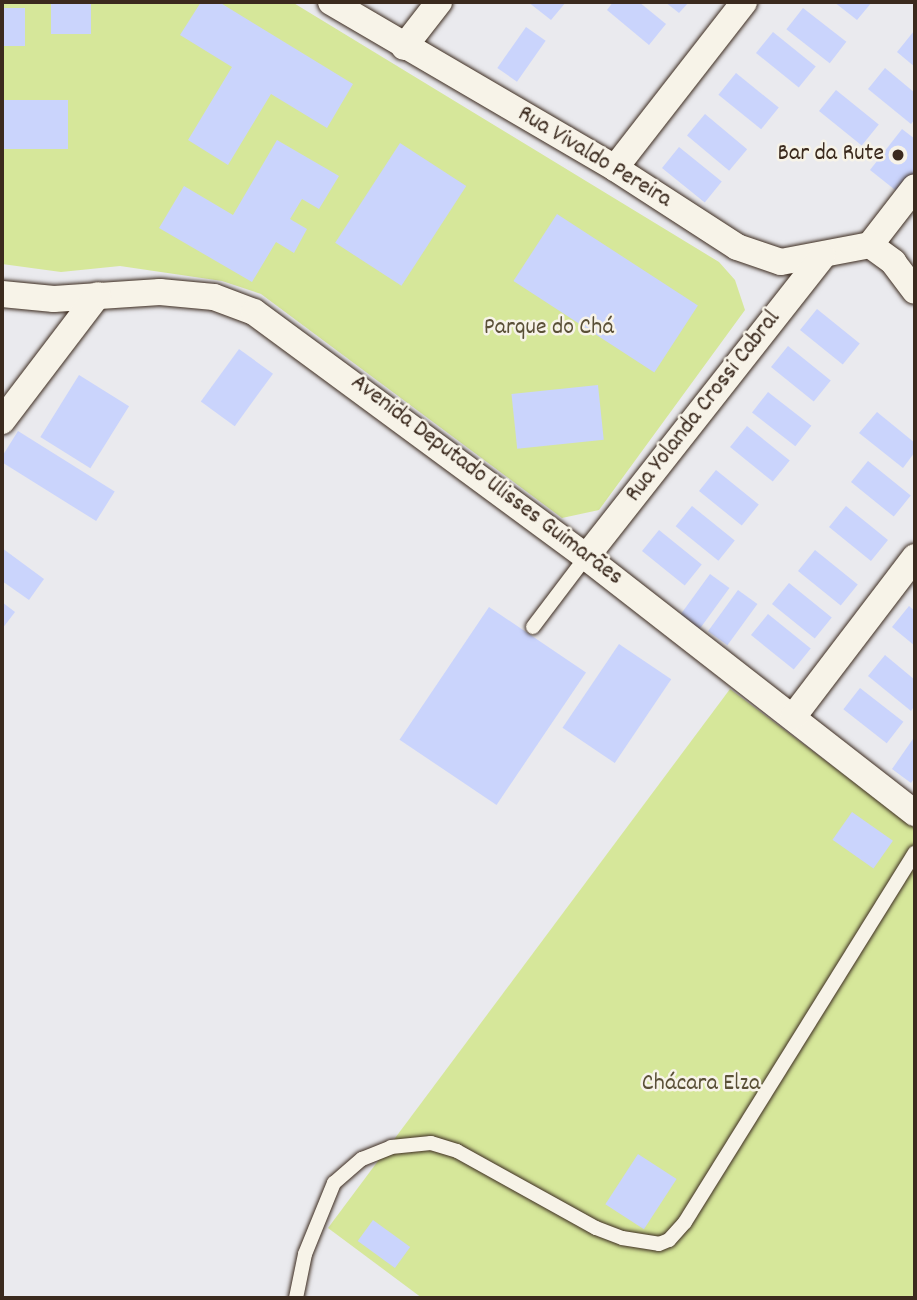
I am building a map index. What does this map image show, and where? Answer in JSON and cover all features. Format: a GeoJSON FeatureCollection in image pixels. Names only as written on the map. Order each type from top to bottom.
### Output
{"type":"FeatureCollection","features":[{"type":"Feature","properties":{"kind":"street","name":"Rua Vivaldo Pereira"},"geometry":{"type":"LineString","coordinates":[[331,2],[615,168],[760,257],[781,262],[822,257],[870,244]]}},
{"type":"Feature","properties":{"kind":"street"},"geometry":{"type":"LineString","coordinates":[[404,47],[439,2]]}},
{"type":"Feature","properties":{"kind":"street"},"geometry":{"type":"LineString","coordinates":[[615,168],[744,2]]}},
{"type":"Feature","properties":{"kind":"street"},"geometry":{"type":"LineString","coordinates":[[915,187],[870,244],[893,262],[915,291]]}},
{"type":"Feature","properties":{"kind":"street","name":"Rua Yolanda Crossi Cabral"},"geometry":{"type":"LineString","coordinates":[[586,557],[822,257]]}},
{"type":"Feature","properties":{"kind":"street","name":"Avenida Deputado Ulisses Guimarães"},"geometry":{"type":"LineString","coordinates":[[2,294],[54,299],[160,292],[214,298],[254,312],[586,557],[915,813]]}},
{"type":"Feature","properties":{"kind":"street"},"geometry":{"type":"LineString","coordinates":[[2,421],[98,295]]}},
{"type":"Feature","properties":{"kind":"street"},"geometry":{"type":"LineString","coordinates":[[793,717],[915,557]]}},
{"type":"Feature","properties":{"kind":"lane"},"geometry":{"type":"LineString","coordinates":[[533,627],[586,557]]}},
{"type":"Feature","properties":{"kind":"lane"},"geometry":{"type":"LineString","coordinates":[[296,1298],[304,1254],[334,1183],[362,1159],[391,1147],[431,1143],[457,1151],[596,1228],[646,1242],[669,1241],[685,1222],[915,853]]}},
{"type":"Feature","properties":{"kind":"green space","name":"Parque do Chá"},"geometry":{"type":"Polygon","coordinates":[[[2,2],[292,2],[719,262],[735,280],[745,310],[599,510],[562,518],[261,294],[222,281],[120,266],[61,272],[2,264],[2,2]]]}},
{"type":"Feature","properties":{"kind":"green space","name":"Chácara Elza"},"geometry":{"type":"Polygon","coordinates":[[[730,689],[915,828],[915,1298],[422,1298],[328,1228],[730,689]]]}},
{"type":"Feature","properties":{"kind":"building"},"geometry":{"type":"Polygon","coordinates":[[[51,2],[91,2],[91,34],[51,34],[51,2]]]}},
{"type":"Feature","properties":{"kind":"building"},"geometry":{"type":"Polygon","coordinates":[[[201,2],[219,2],[353,84],[327,128],[271,94],[228,165],[188,140],[232,67],[180,35],[201,2]]]}},
{"type":"Feature","properties":{"kind":"building"},"geometry":{"type":"Polygon","coordinates":[[[528,2],[566,2],[551,20],[528,2]]]}},
{"type":"Feature","properties":{"kind":"building"},"geometry":{"type":"Polygon","coordinates":[[[613,2],[639,2],[666,24],[649,45],[607,10],[613,2]]]}},
{"type":"Feature","properties":{"kind":"building"},"geometry":{"type":"Polygon","coordinates":[[[665,2],[689,2],[679,13],[665,2]]]}},
{"type":"Feature","properties":{"kind":"building"},"geometry":{"type":"Polygon","coordinates":[[[834,2],[872,2],[857,20],[834,2]]]}},
{"type":"Feature","properties":{"kind":"building"},"geometry":{"type":"Polygon","coordinates":[[[2,8],[25,8],[25,46],[2,46],[2,8]]]}},
{"type":"Feature","properties":{"kind":"building"},"geometry":{"type":"Polygon","coordinates":[[[803,8],[846,42],[830,63],[786,29],[803,8]]]}},
{"type":"Feature","properties":{"kind":"building"},"geometry":{"type":"Polygon","coordinates":[[[526,27],[546,41],[517,82],[497,68],[526,27]]]}},
{"type":"Feature","properties":{"kind":"building"},"geometry":{"type":"Polygon","coordinates":[[[773,32],[816,67],[799,88],[756,53],[773,32]]]}},
{"type":"Feature","properties":{"kind":"building"},"geometry":{"type":"Polygon","coordinates":[[[915,32],[915,67],[897,52],[915,32]]]}},
{"type":"Feature","properties":{"kind":"building"},"geometry":{"type":"Polygon","coordinates":[[[885,68],[915,93],[915,119],[911,124],[868,89],[885,68]]]}},
{"type":"Feature","properties":{"kind":"building"},"geometry":{"type":"Polygon","coordinates":[[[736,73],[779,108],[761,129],[718,95],[736,73]]]}},
{"type":"Feature","properties":{"kind":"building"},"geometry":{"type":"Polygon","coordinates":[[[836,90],[879,125],[862,146],[819,111],[836,90]]]}},
{"type":"Feature","properties":{"kind":"building"},"geometry":{"type":"Polygon","coordinates":[[[2,100],[68,100],[68,149],[2,149],[2,100]]]}},
{"type":"Feature","properties":{"kind":"building"},"geometry":{"type":"Polygon","coordinates":[[[705,114],[747,149],[729,171],[687,135],[705,114]]]}},
{"type":"Feature","properties":{"kind":"building","name":"Bar da Rute"},"geometry":{"type":"Polygon","coordinates":[[[902,129],[915,139],[915,172],[899,193],[870,170],[902,129]]]}},
{"type":"Feature","properties":{"kind":"building"},"geometry":{"type":"Polygon","coordinates":[[[277,140],[339,176],[319,209],[302,199],[290,219],[307,229],[294,253],[276,242],[252,282],[159,228],[184,186],[233,215],[277,140]]]}},
{"type":"Feature","properties":{"kind":"building"},"geometry":{"type":"Polygon","coordinates":[[[400,143],[466,186],[401,286],[335,243],[400,143]]]}},
{"type":"Feature","properties":{"kind":"building"},"geometry":{"type":"Polygon","coordinates":[[[679,147],[722,182],[705,203],[662,168],[679,147]]]}},
{"type":"Feature","properties":{"kind":"building"},"geometry":{"type":"Polygon","coordinates":[[[557,214],[698,305],[654,373],[513,281],[557,214]]]}},
{"type":"Feature","properties":{"kind":"building"},"geometry":{"type":"Polygon","coordinates":[[[817,309],[860,344],[843,365],[800,330],[817,309]]]}},
{"type":"Feature","properties":{"kind":"building"},"geometry":{"type":"Polygon","coordinates":[[[788,346],[831,381],[814,402],[771,367],[788,346]]]}},
{"type":"Feature","properties":{"kind":"building"},"geometry":{"type":"Polygon","coordinates":[[[239,349],[273,374],[235,426],[201,402],[239,349]]]}},
{"type":"Feature","properties":{"kind":"building"},"geometry":{"type":"Polygon","coordinates":[[[79,375],[129,406],[90,468],[40,437],[79,375]]]}},
{"type":"Feature","properties":{"kind":"building"},"geometry":{"type":"Polygon","coordinates":[[[598,385],[604,440],[517,449],[511,394],[598,385]]]}},
{"type":"Feature","properties":{"kind":"building"},"geometry":{"type":"Polygon","coordinates":[[[768,392],[811,426],[795,446],[752,412],[768,392]]]}},
{"type":"Feature","properties":{"kind":"building"},"geometry":{"type":"Polygon","coordinates":[[[877,412],[915,443],[915,452],[903,468],[859,433],[877,412]]]}},
{"type":"Feature","properties":{"kind":"building"},"geometry":{"type":"Polygon","coordinates":[[[747,426],[790,461],[773,482],[730,447],[747,426]]]}},
{"type":"Feature","properties":{"kind":"building"},"geometry":{"type":"Polygon","coordinates":[[[18,431],[115,491],[96,521],[2,462],[2,457],[18,431]]]}},
{"type":"Feature","properties":{"kind":"building"},"geometry":{"type":"Polygon","coordinates":[[[868,461],[911,496],[894,517],[851,482],[868,461]]]}},
{"type":"Feature","properties":{"kind":"building"},"geometry":{"type":"Polygon","coordinates":[[[716,470],[759,505],[742,526],[699,491],[716,470]]]}},
{"type":"Feature","properties":{"kind":"building"},"geometry":{"type":"Polygon","coordinates":[[[692,506],[735,541],[718,561],[676,526],[692,506]]]}},
{"type":"Feature","properties":{"kind":"building"},"geometry":{"type":"Polygon","coordinates":[[[846,506],[888,540],[871,561],[829,527],[846,506]]]}},
{"type":"Feature","properties":{"kind":"building"},"geometry":{"type":"Polygon","coordinates":[[[659,530],[702,565],[685,586],[642,551],[659,530]]]}},
{"type":"Feature","properties":{"kind":"building"},"geometry":{"type":"Polygon","coordinates":[[[2,548],[44,579],[29,600],[2,581],[2,548]]]}},
{"type":"Feature","properties":{"kind":"building"},"geometry":{"type":"Polygon","coordinates":[[[815,550],[858,585],[841,606],[798,571],[815,550]]]}},
{"type":"Feature","properties":{"kind":"building"},"geometry":{"type":"Polygon","coordinates":[[[710,574],[729,588],[699,629],[680,615],[710,574]]]}},
{"type":"Feature","properties":{"kind":"building"},"geometry":{"type":"Polygon","coordinates":[[[789,583],[832,618],[815,639],[772,604],[789,583]]]}},
{"type":"Feature","properties":{"kind":"building"},"geometry":{"type":"Polygon","coordinates":[[[738,590],[757,604],[727,645],[708,631],[738,590]]]}},
{"type":"Feature","properties":{"kind":"building"},"geometry":{"type":"Polygon","coordinates":[[[2,602],[15,612],[2,629],[2,602]]]}},
{"type":"Feature","properties":{"kind":"building"},"geometry":{"type":"Polygon","coordinates":[[[909,606],[915,611],[915,646],[892,627],[909,606]]]}},
{"type":"Feature","properties":{"kind":"building"},"geometry":{"type":"Polygon","coordinates":[[[489,607],[586,672],[497,805],[400,740],[489,607]]]}},
{"type":"Feature","properties":{"kind":"building"},"geometry":{"type":"Polygon","coordinates":[[[768,614],[811,649],[794,670],[751,635],[768,614]]]}},
{"type":"Feature","properties":{"kind":"building"},"geometry":{"type":"Polygon","coordinates":[[[619,644],[671,679],[615,763],[563,728],[619,644]]]}},
{"type":"Feature","properties":{"kind":"building"},"geometry":{"type":"Polygon","coordinates":[[[885,655],[915,680],[915,705],[911,711],[868,676],[885,655]]]}},
{"type":"Feature","properties":{"kind":"building"},"geometry":{"type":"Polygon","coordinates":[[[860,688],[903,722],[887,743],[843,709],[860,688]]]}},
{"type":"Feature","properties":{"kind":"building"},"geometry":{"type":"Polygon","coordinates":[[[915,736],[915,777],[911,783],[892,769],[915,736]]]}},
{"type":"Feature","properties":{"kind":"building"},"geometry":{"type":"Polygon","coordinates":[[[852,812],[893,841],[873,869],[832,840],[852,812]]]}},
{"type":"Feature","properties":{"kind":"building"},"geometry":{"type":"Polygon","coordinates":[[[638,1154],[677,1179],[644,1229],[605,1204],[638,1154]]]}},
{"type":"Feature","properties":{"kind":"building"},"geometry":{"type":"Polygon","coordinates":[[[373,1220],[410,1247],[395,1268],[358,1241],[373,1220]]]}},
{"type":"Feature","properties":{"kind":"place","name":"Bar da Rute"},"geometry":{"type":"Point","coordinates":[898,155]}}]}
